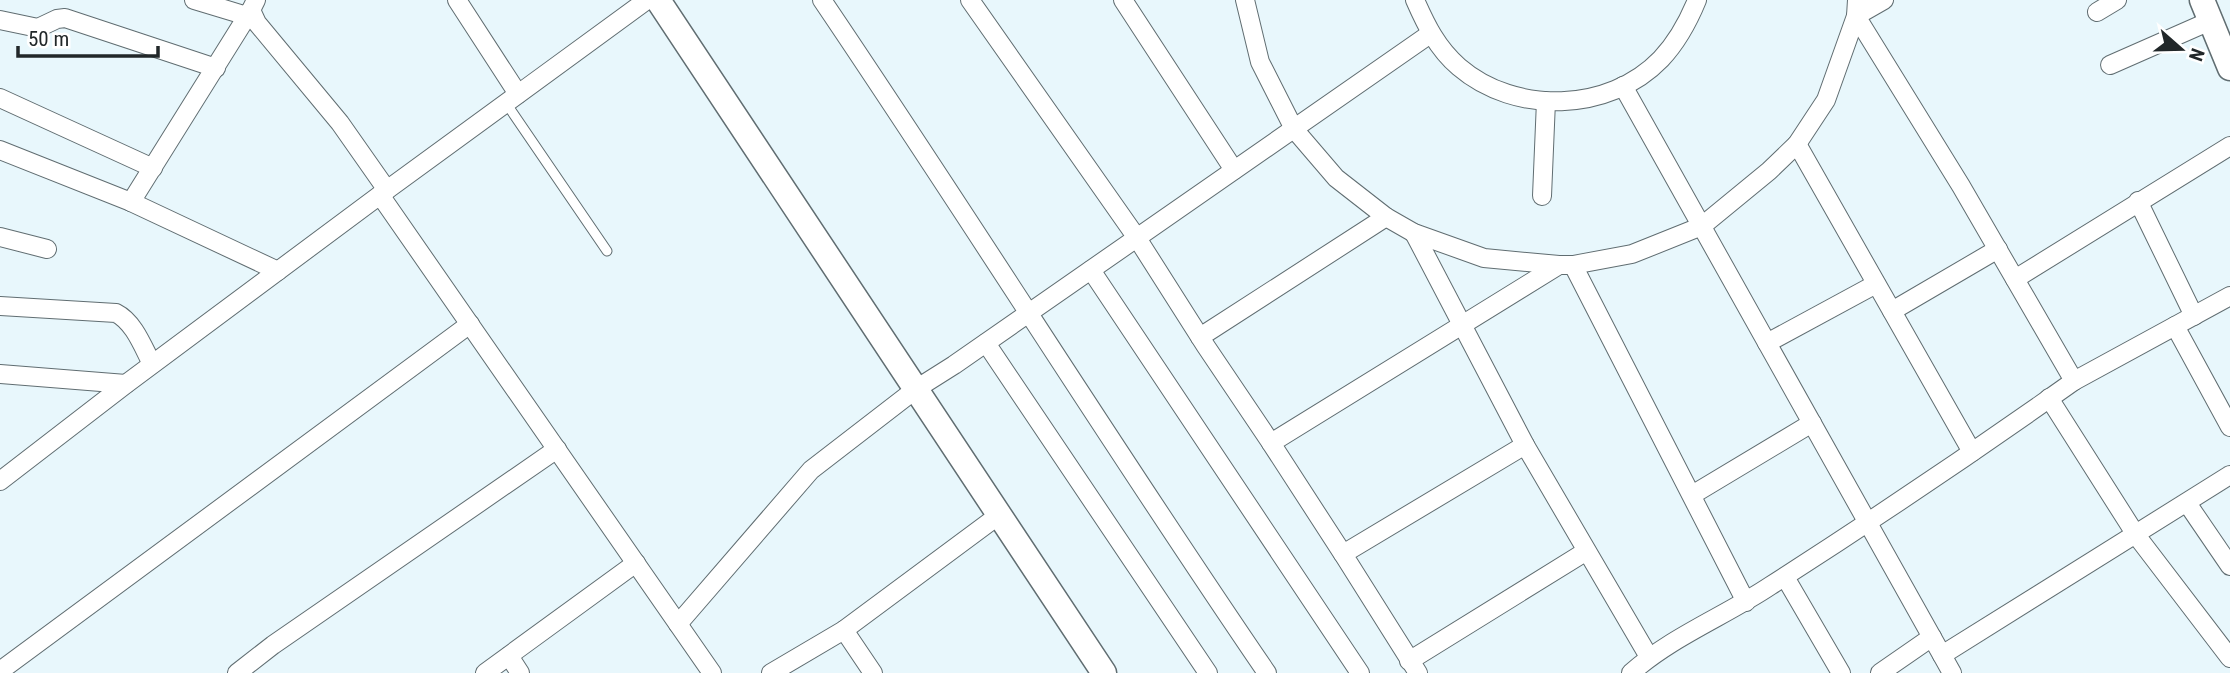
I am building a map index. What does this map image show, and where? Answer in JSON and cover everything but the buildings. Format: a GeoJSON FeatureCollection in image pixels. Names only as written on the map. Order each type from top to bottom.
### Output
{"type":"FeatureCollection","features":[{"type":"Feature","properties":{"kind":"main road"},"geometry":{"type":"LineString","coordinates":[[658,0],[1104,673]]}},
{"type":"Feature","properties":{"kind":"main road"},"geometry":{"type":"LineString","coordinates":[[2206,10],[2230,68]]}},
{"type":"Feature","properties":{"kind":"street"},"geometry":{"type":"LineString","coordinates":[[194,0],[251,9]]}},
{"type":"Feature","properties":{"kind":"street"},"geometry":{"type":"LineString","coordinates":[[457,0],[512,98]]}},
{"type":"Feature","properties":{"kind":"street"},"geometry":{"type":"LineString","coordinates":[[0,481],[384,192],[647,0]]}},
{"type":"Feature","properties":{"kind":"street"},"geometry":{"type":"LineString","coordinates":[[822,0],[1267,673]]}},
{"type":"Feature","properties":{"kind":"street"},"geometry":{"type":"LineString","coordinates":[[970,0],[1137,238],[1369,592],[1413,667],[1585,552]]}},
{"type":"Feature","properties":{"kind":"street"},"geometry":{"type":"LineString","coordinates":[[1123,0],[1234,170]]}},
{"type":"Feature","properties":{"kind":"street"},"geometry":{"type":"LineString","coordinates":[[1245,0],[1260,62],[1294,129],[1336,178],[1386,218],[1414,233],[1484,258],[1566,265],[1632,254],[1702,226],[1769,171],[1797,144],[1826,100],[1857,8]]}},
{"type":"Feature","properties":{"kind":"street"},"geometry":{"type":"LineString","coordinates":[[1415,0],[1430,34],[1459,67],[1496,90],[1538,102],[1582,100],[1623,86],[1660,60],[1687,25],[1697,0]]}},
{"type":"Feature","properties":{"kind":"street"},"geometry":{"type":"LineString","coordinates":[[1857,8],[1884,0]]}},
{"type":"Feature","properties":{"kind":"street"},"geometry":{"type":"LineString","coordinates":[[2097,12],[2117,0]]}},
{"type":"Feature","properties":{"kind":"street"},"geometry":{"type":"LineString","coordinates":[[1857,8],[2074,381]]}},
{"type":"Feature","properties":{"kind":"street"},"geometry":{"type":"LineString","coordinates":[[131,202],[251,9]]}},
{"type":"Feature","properties":{"kind":"street"},"geometry":{"type":"LineString","coordinates":[[251,9],[257,23],[340,123],[470,324],[712,673]]}},
{"type":"Feature","properties":{"kind":"street"},"geometry":{"type":"LineString","coordinates":[[2110,65],[2206,10]]}},
{"type":"Feature","properties":{"kind":"street"},"geometry":{"type":"LineString","coordinates":[[0,20],[38,28],[65,18],[216,68]]}},
{"type":"Feature","properties":{"kind":"street"},"geometry":{"type":"LineString","coordinates":[[678,624],[811,470],[916,389],[1430,34]]}},
{"type":"Feature","properties":{"kind":"street"},"geometry":{"type":"LineString","coordinates":[[1623,86],[1952,673]]}},
{"type":"Feature","properties":{"kind":"street"},"geometry":{"type":"LineString","coordinates":[[0,98],[153,168]]}},
{"type":"Feature","properties":{"kind":"street"},"geometry":{"type":"LineString","coordinates":[[1542,195],[1546,101]]}},
{"type":"Feature","properties":{"kind":"street"},"geometry":{"type":"LineString","coordinates":[[1797,144],[1972,452]]}},
{"type":"Feature","properties":{"kind":"street"},"geometry":{"type":"LineString","coordinates":[[2015,279],[2230,146]]}},
{"type":"Feature","properties":{"kind":"street"},"geometry":{"type":"LineString","coordinates":[[0,150],[131,202],[278,271]]}},
{"type":"Feature","properties":{"kind":"street"},"geometry":{"type":"LineString","coordinates":[[2138,201],[2194,316]]}},
{"type":"Feature","properties":{"kind":"street"},"geometry":{"type":"LineString","coordinates":[[1200,337],[1386,218]]}},
{"type":"Feature","properties":{"kind":"street"},"geometry":{"type":"LineString","coordinates":[[1414,233],[1525,445],[1648,657]]}},
{"type":"Feature","properties":{"kind":"street"},"geometry":{"type":"LineString","coordinates":[[0,237],[47,249]]}},
{"type":"Feature","properties":{"kind":"street"},"geometry":{"type":"LineString","coordinates":[[1892,311],[1998,249]]}},
{"type":"Feature","properties":{"kind":"street"},"geometry":{"type":"LineString","coordinates":[[1271,443],[1566,265]]}},
{"type":"Feature","properties":{"kind":"street"},"geometry":{"type":"LineString","coordinates":[[1566,265],[1692,495],[1746,602]]}},
{"type":"Feature","properties":{"kind":"street"},"geometry":{"type":"LineString","coordinates":[[1091,270],[1360,673]]}},
{"type":"Feature","properties":{"kind":"street"},"geometry":{"type":"LineString","coordinates":[[1767,343],[1876,284]]}},
{"type":"Feature","properties":{"kind":"street"},"geometry":{"type":"LineString","coordinates":[[1630,673],[1648,657],[1746,602],[1868,523],[2074,381],[2230,296]]}},
{"type":"Feature","properties":{"kind":"street"},"geometry":{"type":"LineString","coordinates":[[0,306],[116,313],[125,317],[130,324],[152,365]]}},
{"type":"Feature","properties":{"kind":"street"},"geometry":{"type":"LineString","coordinates":[[0,671],[20,666],[470,324]]}},
{"type":"Feature","properties":{"kind":"street"},"geometry":{"type":"LineString","coordinates":[[2175,326],[2230,426]]}},
{"type":"Feature","properties":{"kind":"street"},"geometry":{"type":"LineString","coordinates":[[986,343],[1208,673]]}},
{"type":"Feature","properties":{"kind":"street"},"geometry":{"type":"LineString","coordinates":[[0,373],[126,384]]}},
{"type":"Feature","properties":{"kind":"street"},"geometry":{"type":"LineString","coordinates":[[2049,398],[2136,534],[2230,658]]}},
{"type":"Feature","properties":{"kind":"street"},"geometry":{"type":"LineString","coordinates":[[1692,495],[1812,423]]}},
{"type":"Feature","properties":{"kind":"street"},"geometry":{"type":"LineString","coordinates":[[1343,554],[1525,445]]}},
{"type":"Feature","properties":{"kind":"street"},"geometry":{"type":"LineString","coordinates":[[237,673],[273,645],[557,449]]}},
{"type":"Feature","properties":{"kind":"street"},"geometry":{"type":"LineString","coordinates":[[1942,655],[2230,475]]}},
{"type":"Feature","properties":{"kind":"street"},"geometry":{"type":"LineString","coordinates":[[2186,503],[2230,566]]}},
{"type":"Feature","properties":{"kind":"street"},"geometry":{"type":"LineString","coordinates":[[771,673],[844,630],[999,515]]}},
{"type":"Feature","properties":{"kind":"street"},"geometry":{"type":"LineString","coordinates":[[485,673],[636,563]]}},
{"type":"Feature","properties":{"kind":"street"},"geometry":{"type":"LineString","coordinates":[[1785,577],[1841,673]]}},
{"type":"Feature","properties":{"kind":"street"},"geometry":{"type":"LineString","coordinates":[[844,630],[873,673]]}},
{"type":"Feature","properties":{"kind":"street"},"geometry":{"type":"LineString","coordinates":[[1880,673],[1932,637]]}},
{"type":"Feature","properties":{"kind":"street"},"geometry":{"type":"LineString","coordinates":[[509,656],[520,673]]}},
{"type":"Feature","properties":{"kind":"lane"},"geometry":{"type":"LineString","coordinates":[[512,98],[607,251]]}}]}
